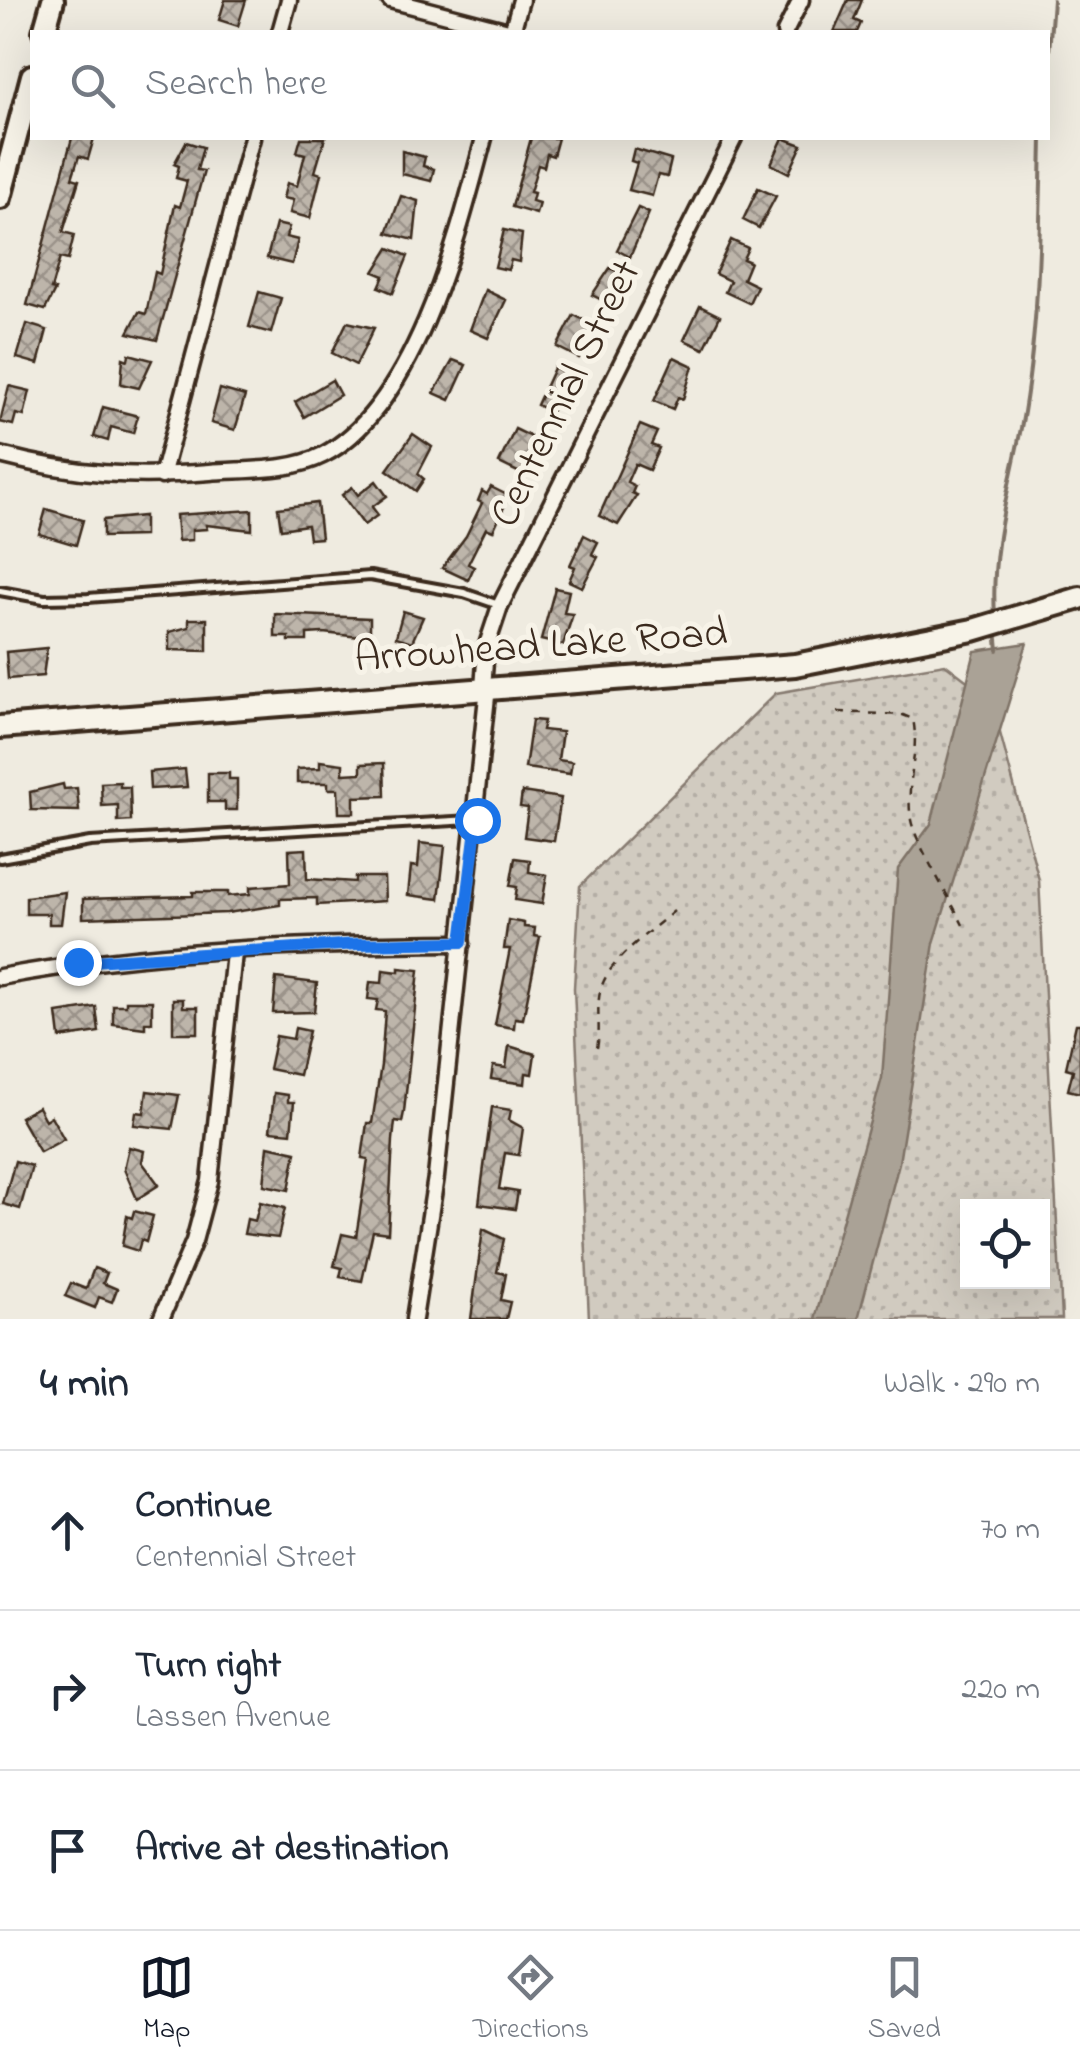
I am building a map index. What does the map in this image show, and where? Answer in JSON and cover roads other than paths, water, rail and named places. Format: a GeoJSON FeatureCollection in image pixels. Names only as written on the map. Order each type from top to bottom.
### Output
{"type":"FeatureCollection","features":[{"type":"Feature","properties":{"kind":"main road"},"geometry":{"type":"LineString","coordinates":[[45,30],[53,0]]}},
{"type":"Feature","properties":{"kind":"main road"},"geometry":{"type":"LineString","coordinates":[[0,198],[30,84]]}},
{"type":"Feature","properties":{"kind":"main road","name":"Arrowhead Lake Road"},"geometry":{"type":"LineString","coordinates":[[0,727],[794,665],[954,635],[1080,598]]}},
{"type":"Feature","properties":{"kind":"street"},"geometry":{"type":"LineString","coordinates":[[281,30],[289,0]]}},
{"type":"Feature","properties":{"kind":"street"},"geometry":{"type":"LineString","coordinates":[[390,0],[504,30]]}},
{"type":"Feature","properties":{"kind":"street"},"geometry":{"type":"LineString","coordinates":[[512,30],[520,0]]}},
{"type":"Feature","properties":{"kind":"street"},"geometry":{"type":"LineString","coordinates":[[786,30],[801,0]]}},
{"type":"Feature","properties":{"kind":"street"},"geometry":{"type":"LineString","coordinates":[[162,476],[251,140]]}},
{"type":"Feature","properties":{"kind":"street"},"geometry":{"type":"LineString","coordinates":[[0,455],[100,476],[162,476],[296,464],[319,458],[362,427],[394,382],[451,262],[483,140]]}},
{"type":"Feature","properties":{"kind":"street","name":"Centennial Street"},"geometry":{"type":"LineString","coordinates":[[414,1319],[426,1256],[477,820],[486,648],[500,606],[733,140]]}},
{"type":"Feature","properties":{"kind":"street"},"geometry":{"type":"LineString","coordinates":[[0,977],[78,962],[358,944],[462,942]]}},
{"type":"Feature","properties":{"kind":"street"},"geometry":{"type":"LineString","coordinates":[[162,1319],[194,1241],[210,1181],[234,952]]}},
{"type":"Feature","properties":{"kind":"lane"},"geometry":{"type":"LineString","coordinates":[[0,591],[44,598],[88,598],[370,576],[464,592],[500,606]]}},
{"type":"Feature","properties":{"kind":"lane"},"geometry":{"type":"LineString","coordinates":[[0,858],[90,842],[477,820]]}},
{"type":"Feature","properties":{"kind":"waterway"},"geometry":{"type":"LineString","coordinates":[[1050,39],[1053,0]]}},
{"type":"Feature","properties":{"kind":"waterway"},"geometry":{"type":"LineString","coordinates":[[995,615],[999,538],[1033,343],[1042,140]]}},
{"type":"Feature","properties":{"kind":"waterway"},"geometry":{"type":"LineString","coordinates":[[996,629],[998,650]]}}]}
